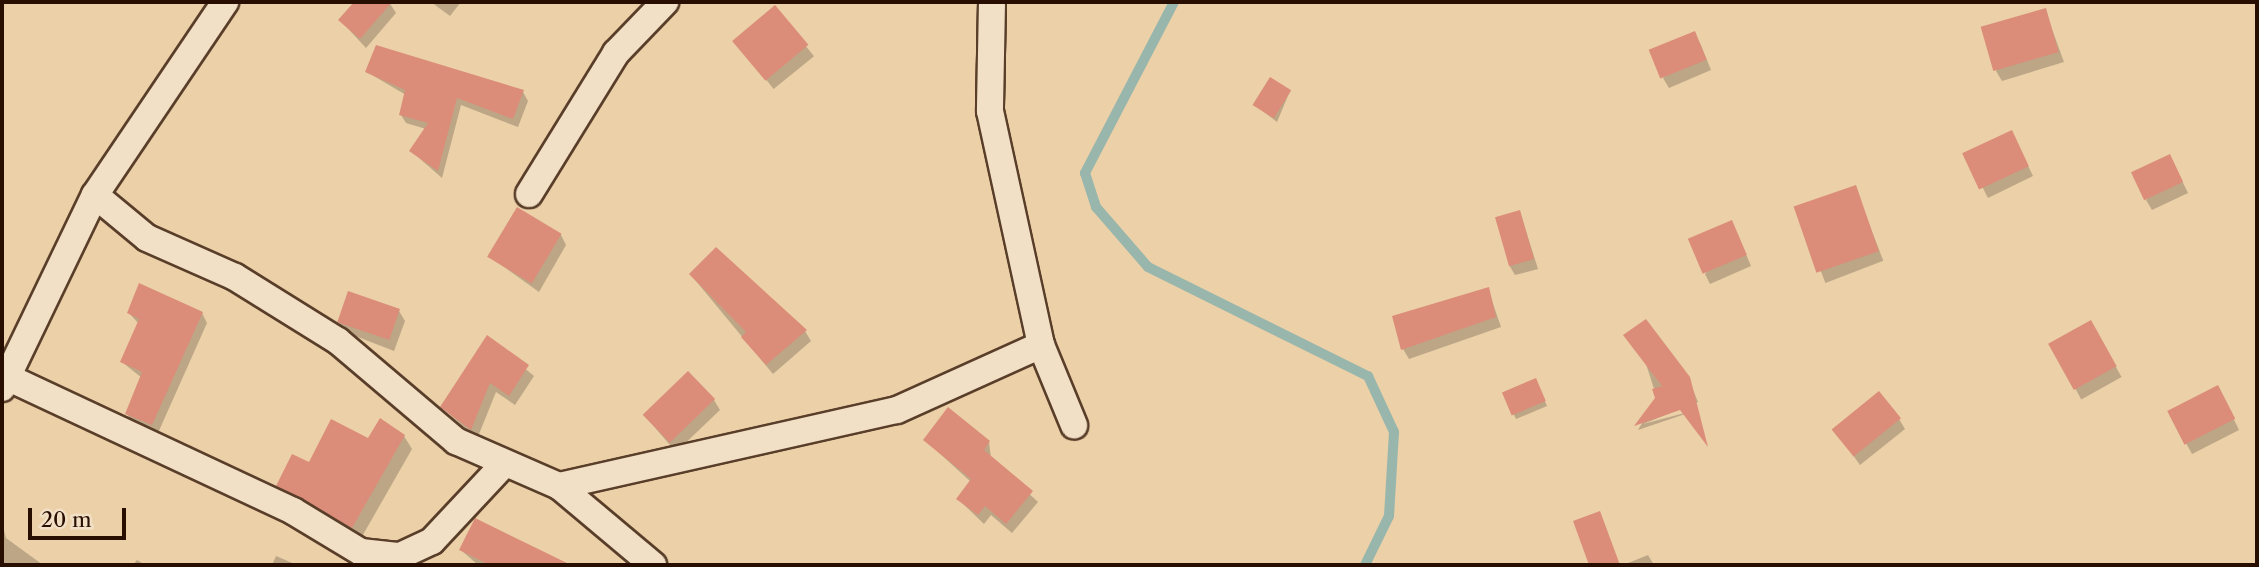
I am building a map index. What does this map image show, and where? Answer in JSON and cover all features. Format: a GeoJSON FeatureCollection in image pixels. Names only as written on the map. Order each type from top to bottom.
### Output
{"type":"FeatureCollection","features":[{"type":"Feature","properties":{"kind":"street"},"geometry":{"type":"LineString","coordinates":[[225,2],[95,195],[5,383],[293,511],[361,552],[400,556],[432,541],[504,464]]}},
{"type":"Feature","properties":{"kind":"street"},"geometry":{"type":"LineString","coordinates":[[529,194],[617,53],[665,2]]}},
{"type":"Feature","properties":{"kind":"street"},"geometry":{"type":"LineString","coordinates":[[992,2],[989,111],[1041,345],[1074,425]]}},
{"type":"Feature","properties":{"kind":"street"},"geometry":{"type":"LineString","coordinates":[[95,195],[147,238],[235,277],[338,341],[456,441],[559,486],[653,565]]}},
{"type":"Feature","properties":{"kind":"street"},"geometry":{"type":"LineString","coordinates":[[559,486],[897,410],[1041,345]]}},
{"type":"Feature","properties":{"kind":"building"},"geometry":{"type":"Polygon","coordinates":[[[354,2],[392,2],[360,39],[338,20],[354,2]]]}},
{"type":"Feature","properties":{"kind":"building"},"geometry":{"type":"Polygon","coordinates":[[[775,5],[808,45],[766,81],[732,41],[775,5]]]}},
{"type":"Feature","properties":{"kind":"building"},"geometry":{"type":"Polygon","coordinates":[[[2046,8],[2059,52],[1993,71],[1981,27],[2046,8]]]}},
{"type":"Feature","properties":{"kind":"building"},"geometry":{"type":"Polygon","coordinates":[[[1695,31],[1707,60],[1660,78],[1649,50],[1695,31]]]}},
{"type":"Feature","properties":{"kind":"building"},"geometry":{"type":"Polygon","coordinates":[[[376,45],[524,90],[513,119],[457,98],[438,171],[409,151],[428,123],[399,115],[405,90],[365,72],[376,45]]]}},
{"type":"Feature","properties":{"kind":"building"},"geometry":{"type":"Polygon","coordinates":[[[1270,77],[1291,90],[1274,118],[1253,105],[1270,77]]]}},
{"type":"Feature","properties":{"kind":"building"},"geometry":{"type":"Polygon","coordinates":[[[2012,130],[2029,166],[1979,189],[1962,153],[2012,130]]]}},
{"type":"Feature","properties":{"kind":"building"},"geometry":{"type":"Polygon","coordinates":[[[2170,154],[2183,182],[2144,200],[2131,172],[2170,154]]]}},
{"type":"Feature","properties":{"kind":"building"},"geometry":{"type":"Polygon","coordinates":[[[1856,185],[1879,251],[1816,273],[1794,206],[1856,185]]]}},
{"type":"Feature","properties":{"kind":"building"},"geometry":{"type":"Polygon","coordinates":[[[517,207],[562,234],[532,283],[487,257],[517,207]]]}},
{"type":"Feature","properties":{"kind":"building"},"geometry":{"type":"Polygon","coordinates":[[[1520,210],[1534,259],[1509,266],[1495,217],[1520,210]]]}},
{"type":"Feature","properties":{"kind":"building"},"geometry":{"type":"Polygon","coordinates":[[[1732,220],[1747,255],[1703,274],[1688,239],[1732,220]]]}},
{"type":"Feature","properties":{"kind":"building"},"geometry":{"type":"Polygon","coordinates":[[[716,247],[807,330],[766,365],[741,337],[746,332],[689,274],[716,247]]]}},
{"type":"Feature","properties":{"kind":"building"},"geometry":{"type":"Polygon","coordinates":[[[139,283],[203,312],[152,425],[125,414],[142,372],[120,362],[139,319],[127,313],[139,283]]]}},
{"type":"Feature","properties":{"kind":"building"},"geometry":{"type":"Polygon","coordinates":[[[1489,287],[1496,317],[1401,350],[1392,316],[1489,287]]]}},
{"type":"Feature","properties":{"kind":"building"},"geometry":{"type":"Polygon","coordinates":[[[348,291],[400,309],[389,340],[337,322],[348,291]]]}},
{"type":"Feature","properties":{"kind":"building"},"geometry":{"type":"Polygon","coordinates":[[[1646,319],[1690,377],[1708,447],[1680,410],[1634,426],[1655,398],[1652,389],[1662,386],[1623,335],[1646,319]]]}},
{"type":"Feature","properties":{"kind":"building"},"geometry":{"type":"Polygon","coordinates":[[[2091,320],[2117,366],[2074,390],[2048,344],[2091,320]]]}},
{"type":"Feature","properties":{"kind":"building"},"geometry":{"type":"Polygon","coordinates":[[[487,335],[529,365],[509,396],[490,383],[471,430],[440,407],[487,335]]]}},
{"type":"Feature","properties":{"kind":"building"},"geometry":{"type":"Polygon","coordinates":[[[688,371],[715,399],[670,443],[643,415],[688,371]]]}},
{"type":"Feature","properties":{"kind":"building"},"geometry":{"type":"Polygon","coordinates":[[[1536,378],[1546,401],[1512,415],[1502,392],[1536,378]]]}},
{"type":"Feature","properties":{"kind":"building"},"geometry":{"type":"Polygon","coordinates":[[[2218,385],[2235,419],[2184,445],[2167,411],[2218,385]]]}},
{"type":"Feature","properties":{"kind":"building"},"geometry":{"type":"Polygon","coordinates":[[[1879,391],[1901,418],[1854,457],[1832,429],[1879,391]]]}},
{"type":"Feature","properties":{"kind":"building"},"geometry":{"type":"Polygon","coordinates":[[[948,407],[990,441],[984,450],[1033,491],[1006,524],[985,506],[978,515],[956,499],[971,479],[923,440],[948,407]]]}},
{"type":"Feature","properties":{"kind":"building"},"geometry":{"type":"Polygon","coordinates":[[[380,418],[405,435],[352,528],[276,486],[292,454],[309,462],[331,419],[368,438],[380,418]]]}},
{"type":"Feature","properties":{"kind":"building"},"geometry":{"type":"Polygon","coordinates":[[[1600,511],[1620,565],[1589,565],[1573,521],[1600,511]]]}},
{"type":"Feature","properties":{"kind":"building"},"geometry":{"type":"Polygon","coordinates":[[[475,518],[571,565],[490,565],[459,550],[475,518]]]}},
{"type":"Feature","properties":{"kind":"waterway"},"geometry":{"type":"LineString","coordinates":[[1174,2],[1085,173],[1096,207],[1148,267],[1368,376],[1394,432],[1389,516],[1365,565]]}}]}
